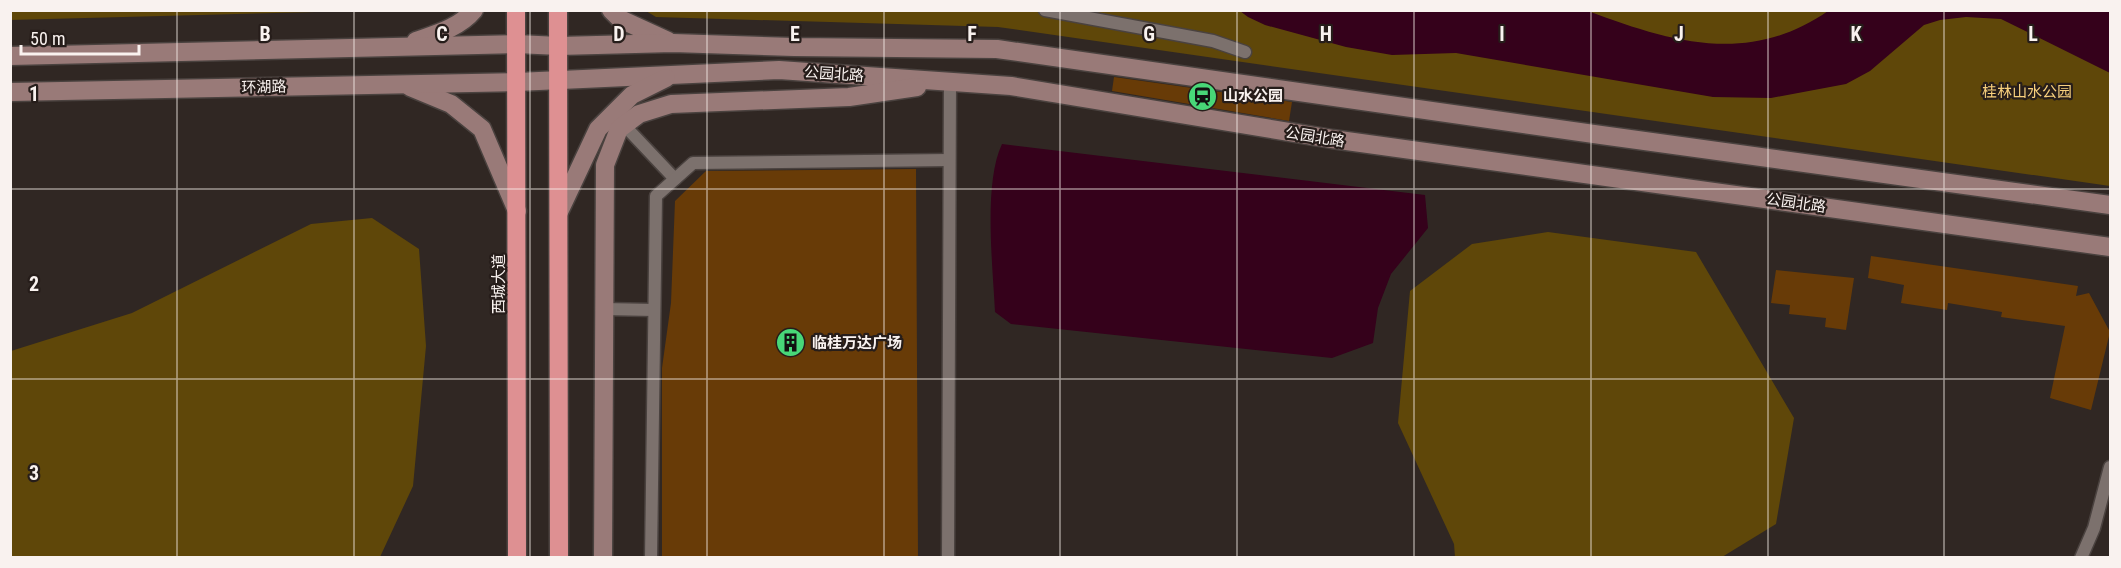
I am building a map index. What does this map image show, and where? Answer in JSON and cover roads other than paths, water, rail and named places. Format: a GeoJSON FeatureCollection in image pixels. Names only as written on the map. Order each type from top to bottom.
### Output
{"type":"FeatureCollection","features":[{"type":"Feature","properties":{"kind":"highway","name":"西城大道"},"geometry":{"type":"LineString","coordinates":[[516,10],[517,558]]}},
{"type":"Feature","properties":{"kind":"highway"},"geometry":{"type":"LineString","coordinates":[[558,10],[559,558]]}},
{"type":"Feature","properties":{"kind":"main road"},"geometry":{"type":"LineString","coordinates":[[398,47],[446,31],[469,16],[474,10]]}},
{"type":"Feature","properties":{"kind":"main road"},"geometry":{"type":"LineString","coordinates":[[611,10],[620,19],[673,43]]}},
{"type":"Feature","properties":{"kind":"main road","name":"公园北路"},"geometry":{"type":"LineString","coordinates":[[516,44],[559,46],[673,43],[794,47],[997,48],[2110,205]]}},
{"type":"Feature","properties":{"kind":"main road"},"geometry":{"type":"LineString","coordinates":[[10,56],[516,44]]}},
{"type":"Feature","properties":{"kind":"main road","name":"公园北路"},"geometry":{"type":"LineString","coordinates":[[517,82],[779,70],[1011,86],[1332,140],[2110,247]]}},
{"type":"Feature","properties":{"kind":"main road"},"geometry":{"type":"LineString","coordinates":[[559,212],[598,129],[632,94],[673,74]]}},
{"type":"Feature","properties":{"kind":"main road","name":"环湖路"},"geometry":{"type":"LineString","coordinates":[[10,92],[517,82]]}},
{"type":"Feature","properties":{"kind":"main road"},"geometry":{"type":"LineString","coordinates":[[603,558],[605,165],[619,129],[639,114],[671,104],[849,97],[950,83]]}},
{"type":"Feature","properties":{"kind":"main road"},"geometry":{"type":"LineString","coordinates":[[403,84],[451,104],[482,129],[517,212]]}},
{"type":"Feature","properties":{"kind":"street"},"geometry":{"type":"LineString","coordinates":[[1045,10],[1213,41],[1245,52]]}},
{"type":"Feature","properties":{"kind":"street"},"geometry":{"type":"LineString","coordinates":[[948,558],[950,83]]}},
{"type":"Feature","properties":{"kind":"street"},"geometry":{"type":"LineString","coordinates":[[624,125],[675,179]]}},
{"type":"Feature","properties":{"kind":"street"},"geometry":{"type":"LineString","coordinates":[[651,558],[656,196],[693,163],[949,160]]}},
{"type":"Feature","properties":{"kind":"street"},"geometry":{"type":"LineString","coordinates":[[604,309],[654,310]]}},
{"type":"Feature","properties":{"kind":"street"},"geometry":{"type":"LineString","coordinates":[[2081,558],[2094,528],[2110,467]]}},
{"type":"Feature","properties":{"kind":"place","name":"山水公园"},"geometry":{"type":"Point","coordinates":[1202,96]}},
{"type":"Feature","properties":{"kind":"place","name":"临桂万达广场"},"geometry":{"type":"Point","coordinates":[791,343]}},
{"type":"Feature","properties":{"kind":"park label","name":"桂林山水公园"},"geometry":{"type":"Point","coordinates":[2027,92]}}]}
